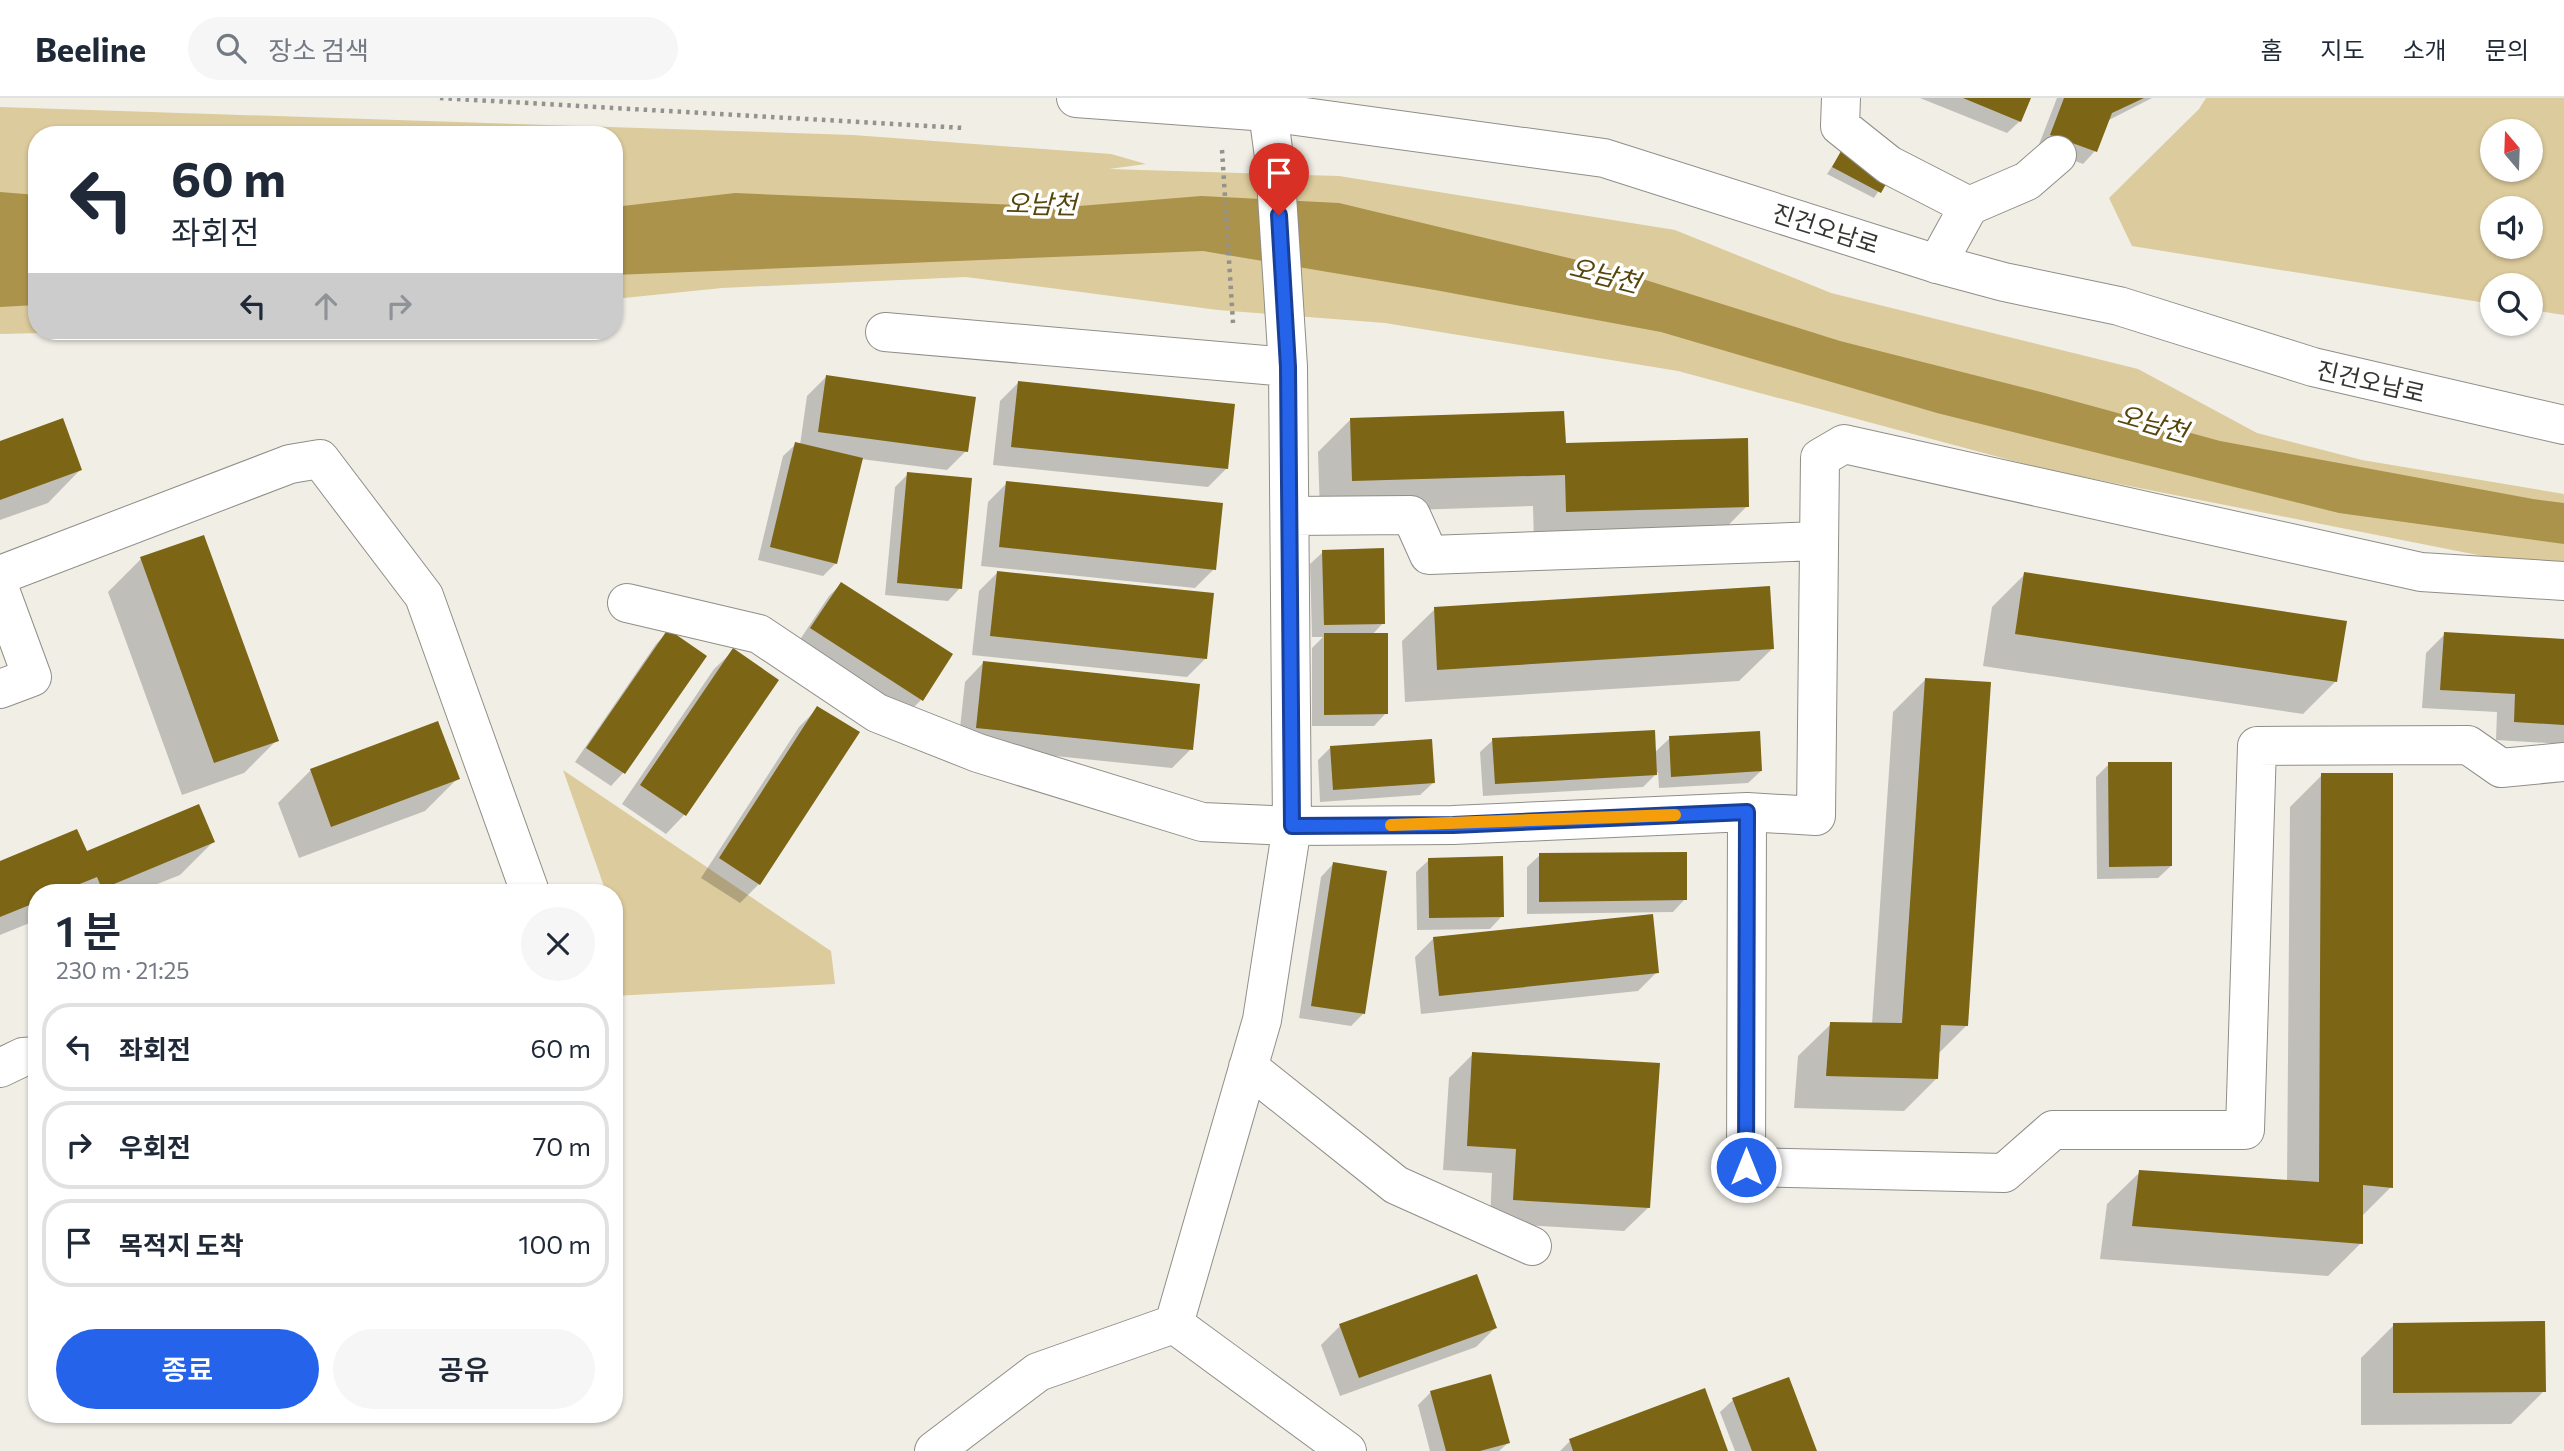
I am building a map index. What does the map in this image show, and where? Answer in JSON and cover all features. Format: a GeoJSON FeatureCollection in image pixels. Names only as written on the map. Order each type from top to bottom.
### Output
{"type":"FeatureCollection","features":[{"type":"Feature","properties":{"kind":"street","name":"진건오남로"},"geometry":{"type":"LineString","coordinates":[[1076,98],[1168,101],[1268,112],[1604,158],[1937,264],[2004,282],[2119,306],[2313,368],[2564,425]]}},
{"type":"Feature","properties":{"kind":"street"},"geometry":{"type":"LineString","coordinates":[[1841,98],[1840,126],[1889,165],[1969,206]]}},
{"type":"Feature","properties":{"kind":"street"},"geometry":{"type":"LineString","coordinates":[[1174,1324],[1262,1020],[1292,826],[1288,367],[1275,164],[1268,112]]}},
{"type":"Feature","properties":{"kind":"street"},"geometry":{"type":"LineString","coordinates":[[1937,264],[1969,206],[2027,181],[2057,155]]}},
{"type":"Feature","properties":{"kind":"street"},"geometry":{"type":"LineString","coordinates":[[885,332],[1288,367]]}},
{"type":"Feature","properties":{"kind":"street"},"geometry":{"type":"LineString","coordinates":[[627,603],[760,635],[877,713],[978,753],[1202,821],[1292,826],[1453,825],[1747,812],[1816,816],[1820,458],[1844,444],[2421,572],[2564,581]]}},
{"type":"Feature","properties":{"kind":"street"},"geometry":{"type":"LineString","coordinates":[[0,575],[290,464],[320,459],[424,596],[527,884]]}},
{"type":"Feature","properties":{"kind":"street"},"geometry":{"type":"LineString","coordinates":[[1290,516],[1410,515],[1429,555],[1819,541]]}},
{"type":"Feature","properties":{"kind":"street"},"geometry":{"type":"LineString","coordinates":[[0,590],[32,677],[0,689]]}},
{"type":"Feature","properties":{"kind":"street"},"geometry":{"type":"LineString","coordinates":[[1747,812],[1746,1167],[2004,1173],[2053,1130],[2245,1130],[2257,746],[2468,745],[2501,768],[2564,762]]}},
{"type":"Feature","properties":{"kind":"street"},"geometry":{"type":"LineString","coordinates":[[0,1068],[28,1057]]}},
{"type":"Feature","properties":{"kind":"street"},"geometry":{"type":"LineString","coordinates":[[1248,1066],[1396,1185],[1532,1246]]}},
{"type":"Feature","properties":{"kind":"street"},"geometry":{"type":"LineString","coordinates":[[934,1451],[1038,1372],[1174,1324]]}},
{"type":"Feature","properties":{"kind":"street"},"geometry":{"type":"LineString","coordinates":[[1174,1324],[1347,1451]]}},
{"type":"Feature","properties":{"kind":"path"},"geometry":{"type":"LineString","coordinates":[[440,98],[964,128]]}},
{"type":"Feature","properties":{"kind":"path"},"geometry":{"type":"LineString","coordinates":[[1222,158],[1236,362]]}},
{"type":"Feature","properties":{"kind":"shaded area"},"geometry":{"type":"Polygon","coordinates":[[[2206,98],[2564,98],[2564,315],[2543,312],[2543,273],[2480,273],[2480,302],[2132,246],[2109,198],[2199,109],[2206,98]]]}},
{"type":"Feature","properties":{"kind":"shaded area"},"geometry":{"type":"Polygon","coordinates":[[[0,107],[579,126],[28,126],[28,333],[0,334],[0,107]]]}},
{"type":"Feature","properties":{"kind":"shaded area"},"geometry":{"type":"Polygon","coordinates":[[[623,127],[853,135],[1111,154],[1146,164],[1109,169],[1339,176],[1675,230],[1831,293],[2138,369],[2257,433],[2362,460],[2564,494],[2564,572],[2043,469],[1678,371],[1385,323],[1218,310],[966,277],[722,288],[623,298],[623,127]]]}},
{"type":"Feature","properties":{"kind":"shaded area"},"geometry":{"type":"Polygon","coordinates":[[[563,770],[831,951],[835,984],[623,996],[623,884],[603,884],[563,770]]]}},
{"type":"Feature","properties":{"kind":"water"},"geometry":{"type":"Polygon","coordinates":[[[0,192],[28,194],[28,305],[0,307],[0,192]]]}},
{"type":"Feature","properties":{"kind":"water","name":"오남천"},"geometry":{"type":"Polygon","coordinates":[[[735,193],[1067,207],[1201,196],[1339,203],[1598,265],[1840,341],[2220,441],[2564,503],[2564,544],[2339,513],[1937,413],[1661,332],[1203,251],[623,275],[623,206],[735,193]]]}},
{"type":"Feature","properties":{"kind":"building"},"geometry":{"type":"Polygon","coordinates":[[[1963,98],[2031,98],[2021,122],[1963,98]]]}},
{"type":"Feature","properties":{"kind":"building"},"geometry":{"type":"Polygon","coordinates":[[[2064,98],[2144,98],[2112,113],[2097,152],[2050,135],[2064,98]]]}},
{"type":"Feature","properties":{"kind":"building"},"geometry":{"type":"Polygon","coordinates":[[[1841,151],[1890,177],[1881,193],[1832,167],[1841,151]]]}},
{"type":"Feature","properties":{"kind":"building"},"geometry":{"type":"Polygon","coordinates":[[[826,375],[976,397],[968,452],[818,432],[826,375]]]}},
{"type":"Feature","properties":{"kind":"building"},"geometry":{"type":"Polygon","coordinates":[[[1018,381],[1235,404],[1228,469],[1011,447],[1018,381]]]}},
{"type":"Feature","properties":{"kind":"building"},"geometry":{"type":"Polygon","coordinates":[[[1564,411],[1566,443],[1748,438],[1749,507],[1566,512],[1565,475],[1352,481],[1350,418],[1564,411]]]}},
{"type":"Feature","properties":{"kind":"building"},"geometry":{"type":"Polygon","coordinates":[[[63,418],[82,470],[0,500],[0,441],[63,418]]]}},
{"type":"Feature","properties":{"kind":"building"},"geometry":{"type":"Polygon","coordinates":[[[795,442],[863,458],[837,564],[770,547],[795,442]]]}},
{"type":"Feature","properties":{"kind":"building"},"geometry":{"type":"Polygon","coordinates":[[[907,472],[972,478],[962,589],[897,583],[907,472]]]}},
{"type":"Feature","properties":{"kind":"building"},"geometry":{"type":"Polygon","coordinates":[[[1006,481],[1223,503],[1216,570],[999,547],[1006,481]]]}},
{"type":"Feature","properties":{"kind":"building"},"geometry":{"type":"Polygon","coordinates":[[[204,535],[279,741],[214,763],[140,557],[204,535]]]}},
{"type":"Feature","properties":{"kind":"building"},"geometry":{"type":"Polygon","coordinates":[[[1384,548],[1385,624],[1324,625],[1322,550],[1384,548]]]}},
{"type":"Feature","properties":{"kind":"building"},"geometry":{"type":"Polygon","coordinates":[[[997,571],[1214,593],[1207,659],[990,636],[997,571]]]}},
{"type":"Feature","properties":{"kind":"building"},"geometry":{"type":"Polygon","coordinates":[[[2024,572],[2347,621],[2337,682],[2015,634],[2024,572]]]}},
{"type":"Feature","properties":{"kind":"building"},"geometry":{"type":"Polygon","coordinates":[[[841,582],[953,654],[923,701],[810,628],[841,582]]]}},
{"type":"Feature","properties":{"kind":"building"},"geometry":{"type":"Polygon","coordinates":[[[1770,586],[1774,649],[1437,670],[1434,607],[1770,586]]]}},
{"type":"Feature","properties":{"kind":"building"},"geometry":{"type":"Polygon","coordinates":[[[668,629],[707,656],[625,774],[586,748],[668,629]]]}},
{"type":"Feature","properties":{"kind":"building"},"geometry":{"type":"Polygon","coordinates":[[[2444,632],[2564,639],[2564,725],[2514,722],[2515,694],[2440,690],[2444,632]]]}},
{"type":"Feature","properties":{"kind":"building"},"geometry":{"type":"Polygon","coordinates":[[[1324,633],[1388,633],[1388,714],[1324,715],[1324,633]]]}},
{"type":"Feature","properties":{"kind":"building"},"geometry":{"type":"Polygon","coordinates":[[[733,648],[779,680],[686,816],[640,785],[733,648]]]}},
{"type":"Feature","properties":{"kind":"building"},"geometry":{"type":"Polygon","coordinates":[[[983,661],[1200,684],[1193,750],[976,728],[983,661]]]}},
{"type":"Feature","properties":{"kind":"building"},"geometry":{"type":"Polygon","coordinates":[[[1925,678],[1991,682],[1968,1026],[1941,1025],[1938,1079],[1826,1076],[1830,1022],[1902,1023],[1925,678]]]}},
{"type":"Feature","properties":{"kind":"building"},"geometry":{"type":"Polygon","coordinates":[[[817,706],[860,732],[760,885],[719,858],[817,706]]]}},
{"type":"Feature","properties":{"kind":"building"},"geometry":{"type":"Polygon","coordinates":[[[438,721],[460,779],[331,827],[310,769],[438,721]]]}},
{"type":"Feature","properties":{"kind":"building"},"geometry":{"type":"Polygon","coordinates":[[[1655,730],[1657,775],[1495,784],[1492,738],[1655,730]]]}},
{"type":"Feature","properties":{"kind":"building"},"geometry":{"type":"Polygon","coordinates":[[[1760,731],[1762,771],[1671,777],[1669,736],[1760,731]]]}},
{"type":"Feature","properties":{"kind":"building"},"geometry":{"type":"Polygon","coordinates":[[[1432,739],[1435,783],[1333,790],[1330,746],[1432,739]]]}},
{"type":"Feature","properties":{"kind":"building"},"geometry":{"type":"Polygon","coordinates":[[[2108,762],[2172,762],[2172,866],[2109,867],[2108,762]]]}},
{"type":"Feature","properties":{"kind":"building"},"geometry":{"type":"Polygon","coordinates":[[[2321,773],[2393,773],[2393,1188],[2363,1185],[2363,1244],[2132,1226],[2139,1170],[2319,1182],[2321,773]]]}},
{"type":"Feature","properties":{"kind":"building"},"geometry":{"type":"Polygon","coordinates":[[[199,804],[215,842],[114,884],[100,884],[97,877],[80,884],[28,884],[28,906],[0,917],[0,861],[77,829],[87,851],[199,804]]]}},
{"type":"Feature","properties":{"kind":"building"},"geometry":{"type":"Polygon","coordinates":[[[1687,852],[1687,900],[1539,902],[1539,853],[1687,852]]]}},
{"type":"Feature","properties":{"kind":"building"},"geometry":{"type":"Polygon","coordinates":[[[1503,856],[1504,917],[1429,918],[1428,858],[1503,856]]]}},
{"type":"Feature","properties":{"kind":"building"},"geometry":{"type":"Polygon","coordinates":[[[1333,862],[1387,871],[1365,1014],[1311,1006],[1333,862]]]}},
{"type":"Feature","properties":{"kind":"building"},"geometry":{"type":"Polygon","coordinates":[[[1653,914],[1659,973],[1439,996],[1433,937],[1653,914]]]}},
{"type":"Feature","properties":{"kind":"building"},"geometry":{"type":"Polygon","coordinates":[[[1472,1052],[1660,1063],[1650,1208],[1513,1200],[1516,1149],[1467,1146],[1472,1052]]]}},
{"type":"Feature","properties":{"kind":"building"},"geometry":{"type":"Polygon","coordinates":[[[1477,1274],[1497,1328],[1359,1378],[1339,1324],[1477,1274]]]}},
{"type":"Feature","properties":{"kind":"building"},"geometry":{"type":"Polygon","coordinates":[[[2545,1321],[2546,1392],[2393,1393],[2393,1323],[2545,1321]]]}},
{"type":"Feature","properties":{"kind":"building"},"geometry":{"type":"Polygon","coordinates":[[[1491,1374],[1510,1443],[1480,1451],[1446,1451],[1430,1391],[1491,1374]]]}},
{"type":"Feature","properties":{"kind":"building"},"geometry":{"type":"Polygon","coordinates":[[[1789,1377],[1817,1451],[1752,1451],[1732,1398],[1789,1377]]]}},
{"type":"Feature","properties":{"kind":"building"},"geometry":{"type":"Polygon","coordinates":[[[1705,1388],[1728,1451],[1573,1451],[1569,1439],[1705,1388]]]}},
{"type":"Feature","properties":{"kind":"slow traffic"},"geometry":{"type":"LineString","coordinates":[[1391,825],[1453,825],[1675,815]]}},
{"type":"Feature","properties":{"kind":"route"},"geometry":{"type":"LineString","coordinates":[[1279,215],[1288,367],[1292,826],[1453,825],[1747,812],[1746,1167]]}}]}
